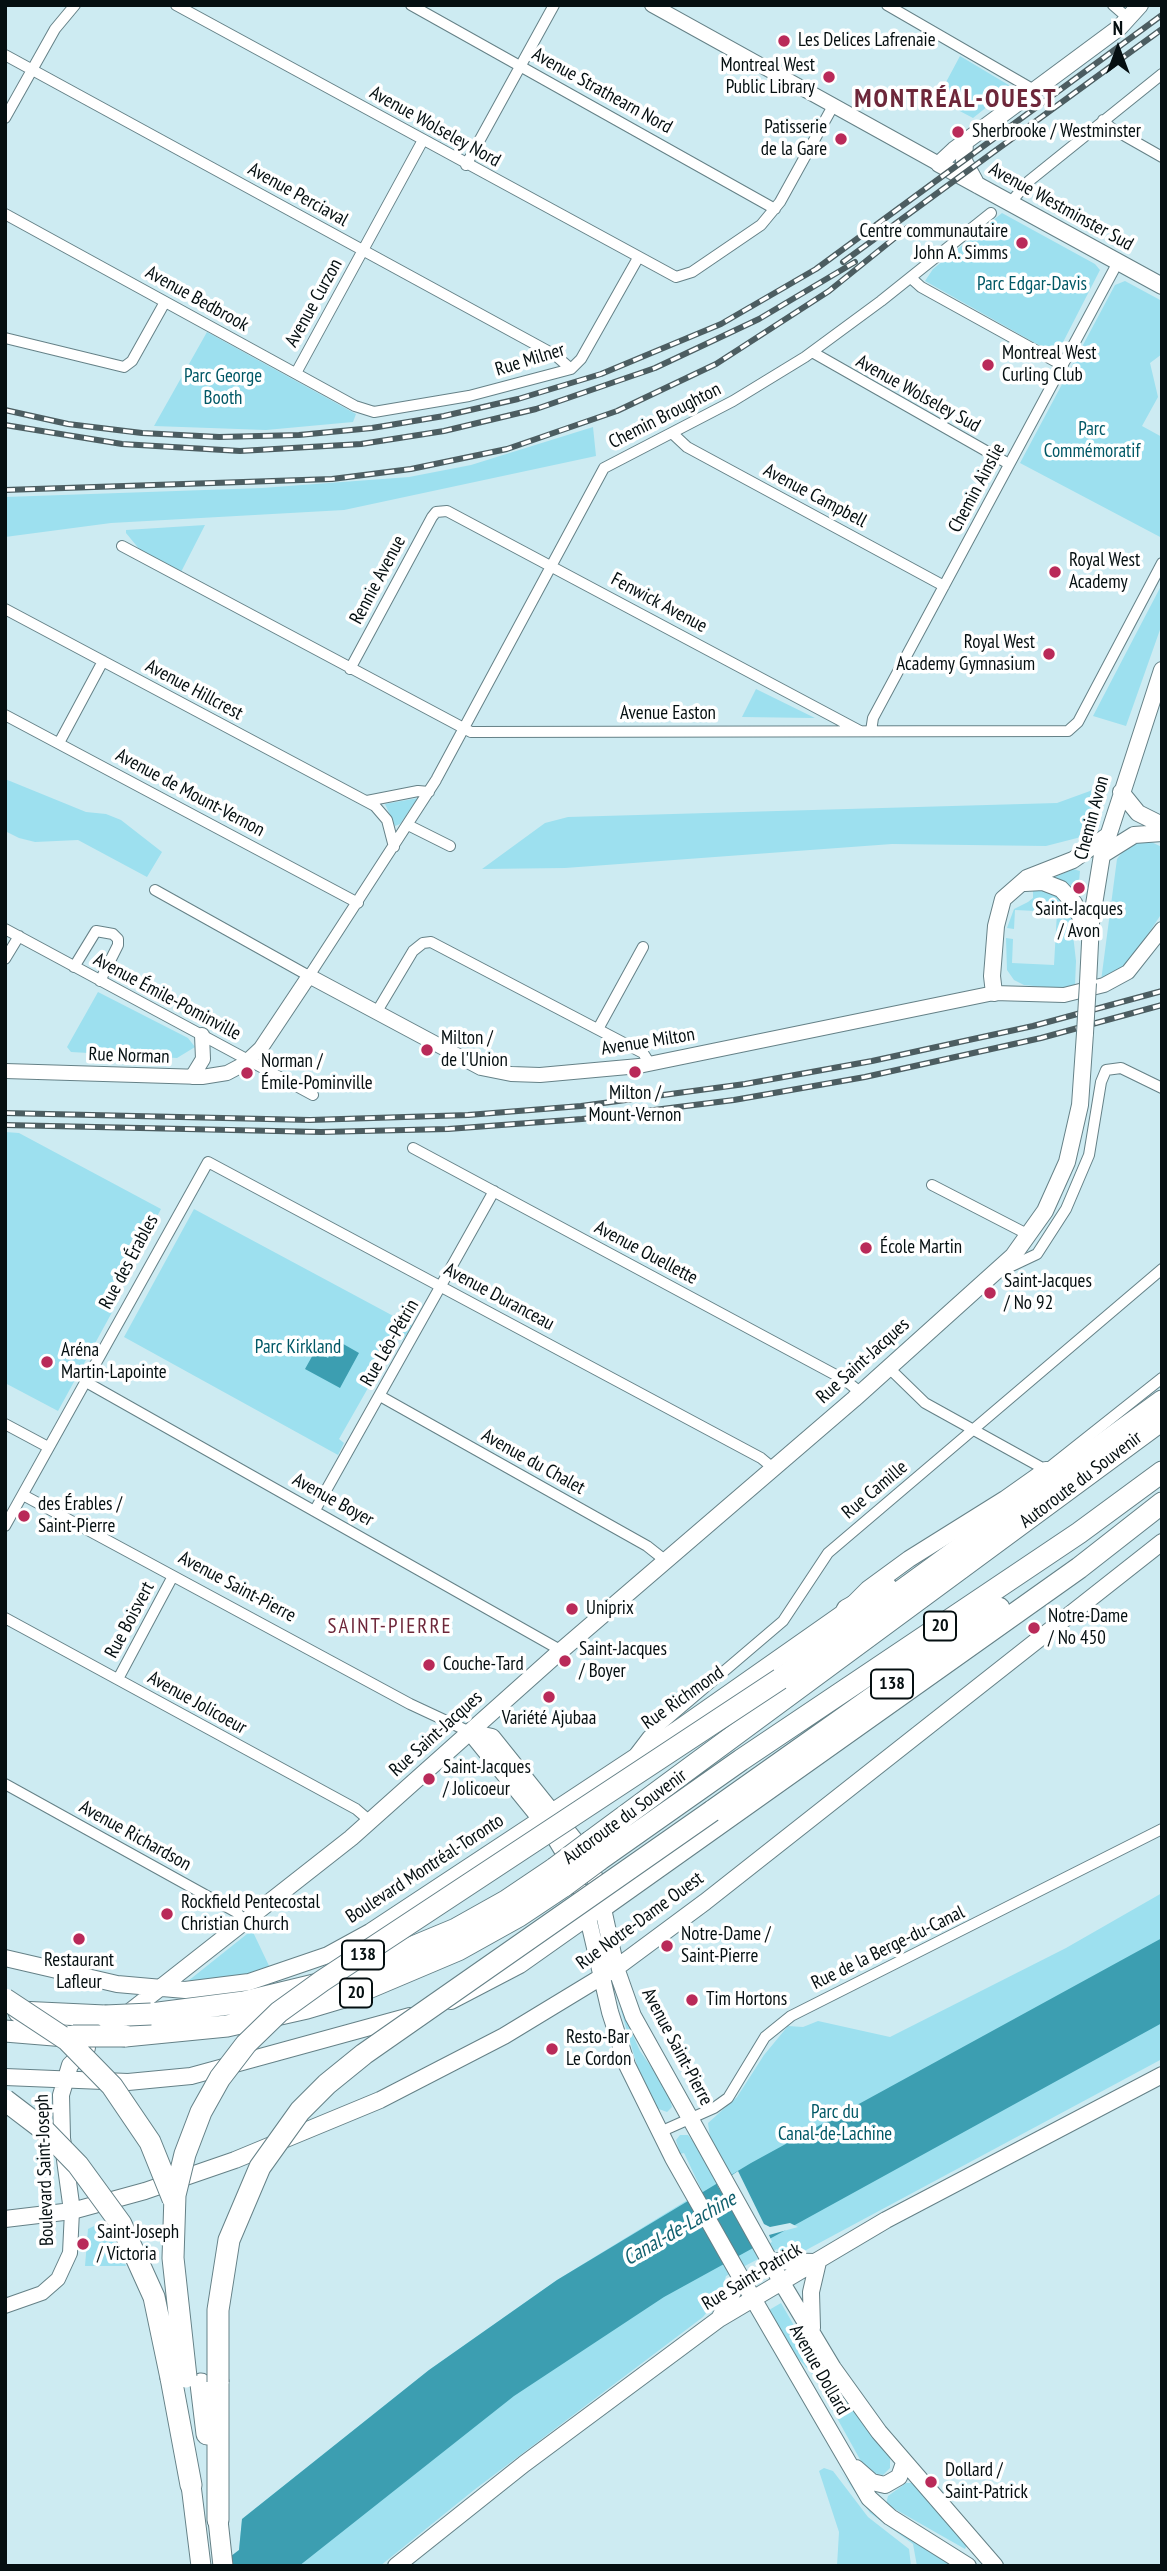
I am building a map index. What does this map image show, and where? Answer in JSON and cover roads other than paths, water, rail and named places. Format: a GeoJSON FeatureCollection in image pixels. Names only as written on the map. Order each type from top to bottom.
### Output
{"type":"FeatureCollection","features":[{"type":"Feature","properties":{"kind":"highway","name":"138"},"geometry":{"type":"LineString","coordinates":[[201,2566],[191,2485],[186,2377],[173,2250],[173,2212],[189,2141],[208,2098],[229,2066],[266,2023],[310,1990],[780,1679],[1162,1401]]}},
{"type":"Feature","properties":{"kind":"highway","name":"Autoroute du Souvenir"},"geometry":{"type":"LineString","coordinates":[[5,2031],[73,2036],[125,2036],[191,2031],[245,2022],[354,1994],[465,1947],[519,1916],[559,1877],[1162,1420]]}},
{"type":"Feature","properties":{"kind":"highway","name":"Autoroute du Souvenir"},"geometry":{"type":"LineString","coordinates":[[595,1851],[741,1760],[1079,1533],[1162,1472]]}},
{"type":"Feature","properties":{"kind":"highway","name":"138"},"geometry":{"type":"LineString","coordinates":[[223,2566],[218,2520],[217,2327],[222,2269],[239,2210],[260,2167],[278,2138],[309,2100],[352,2063],[1162,1500]]}},
{"type":"Feature","properties":{"kind":"highway"},"geometry":{"type":"LineString","coordinates":[[596,1911],[1048,1591],[1162,1500]]}},
{"type":"Feature","properties":{"kind":"highway"},"geometry":{"type":"LineString","coordinates":[[847,1610],[973,1537]]}},
{"type":"Feature","properties":{"kind":"highway","name":"Autoroute du Souvenir"},"geometry":{"type":"LineString","coordinates":[[5,2011],[105,2016],[151,2014],[244,2002],[331,1981],[456,1929],[506,1901],[559,1877]]}},
{"type":"Feature","properties":{"kind":"highway"},"geometry":{"type":"LineString","coordinates":[[5,1999],[53,2029],[100,2071],[133,2114],[162,2167],[175,2205],[185,2251],[218,2520]]}},
{"type":"Feature","properties":{"kind":"highway"},"geometry":{"type":"LineString","coordinates":[[5,2100],[43,2129],[78,2165],[113,2210],[137,2255],[161,2318],[191,2485]]}},
{"type":"Feature","properties":{"kind":"main road"},"geometry":{"type":"LineString","coordinates":[[939,164],[1129,19],[1140,5]]}},
{"type":"Feature","properties":{"kind":"main road"},"geometry":{"type":"LineString","coordinates":[[965,142],[964,161],[977,185]]}},
{"type":"Feature","properties":{"kind":"main road","name":"Avenue Westminster Sud"},"geometry":{"type":"LineString","coordinates":[[939,164],[1162,286]]}},
{"type":"Feature","properties":{"kind":"main road","name":"Chemin Avon"},"geometry":{"type":"LineString","coordinates":[[1088,983],[1090,939],[1102,855],[1162,670]]}},
{"type":"Feature","properties":{"kind":"main road"},"geometry":{"type":"LineString","coordinates":[[1121,792],[1138,813],[1162,825]]}},
{"type":"Feature","properties":{"kind":"main road"},"geometry":{"type":"LineString","coordinates":[[1102,855],[1134,835],[1162,833]]}},
{"type":"Feature","properties":{"kind":"main road"},"geometry":{"type":"LineString","coordinates":[[994,993],[992,969],[998,911],[1003,899],[1033,875],[1073,860],[1107,836]]}},
{"type":"Feature","properties":{"kind":"main road"},"geometry":{"type":"LineString","coordinates":[[1016,886],[1036,882],[1061,889],[1074,903],[1090,939]]}},
{"type":"Feature","properties":{"kind":"main road","name":"Rue Saint-Jacques"},"geometry":{"type":"LineString","coordinates":[[64,2080],[78,2056],[370,1821],[861,1393],[992,1275],[1029,1235],[1055,1192],[1069,1156],[1080,1105],[1088,983]]}},
{"type":"Feature","properties":{"kind":"main road","name":"Rue Richmond"},"geometry":{"type":"LineString","coordinates":[[546,1814],[847,1610],[868,1589],[909,1559],[1046,1470]]}},
{"type":"Feature","properties":{"kind":"main road","name":"Rue Notre-Dame Ouest"},"geometry":{"type":"LineString","coordinates":[[5,2219],[72,2211],[201,2173],[333,2121],[474,2052],[609,1972],[1162,1542]]}},
{"type":"Feature","properties":{"kind":"main road","name":"Avenue Saint-Pierre"},"geometry":{"type":"LineString","coordinates":[[470,1732],[546,1814],[576,1839],[590,1862],[596,1911],[623,2054],[673,2158]]}},
{"type":"Feature","properties":{"kind":"main road","name":"Boulevard Montréal-Toronto"},"geometry":{"type":"LineString","coordinates":[[5,1958],[117,1984],[159,1989],[196,1990],[249,1982],[328,1955],[370,1932],[546,1814]]}},
{"type":"Feature","properties":{"kind":"main road"},"geometry":{"type":"LineString","coordinates":[[5,2077],[128,2082],[191,2077],[421,2012],[495,1979],[596,1911]]}},
{"type":"Feature","properties":{"kind":"main road","name":"Avenue Saint-Pierre"},"geometry":{"type":"LineString","coordinates":[[609,1972],[724,2179]]}},
{"type":"Feature","properties":{"kind":"main road","name":"Rue Saint-Patrick"},"geometry":{"type":"LineString","coordinates":[[396,2566],[524,2464],[719,2319],[931,2196],[1162,2075]]}},
{"type":"Feature","properties":{"kind":"main road","name":"Boulevard Saint-Joseph"},"geometry":{"type":"LineString","coordinates":[[64,2080],[61,2122],[72,2211]]}},
{"type":"Feature","properties":{"kind":"main road","name":"Avenue Dollard"},"geometry":{"type":"LineString","coordinates":[[673,2158],[864,2490],[882,2511],[968,2566]]}},
{"type":"Feature","properties":{"kind":"main road","name":"Avenue Dollard"},"geometry":{"type":"LineString","coordinates":[[724,2179],[782,2283],[841,2380],[904,2463],[995,2566]]}},
{"type":"Feature","properties":{"kind":"main road"},"geometry":{"type":"LineString","coordinates":[[769,2258],[818,2262],[811,2292],[812,2334]]}},
{"type":"Feature","properties":{"kind":"main road"},"geometry":{"type":"LineString","coordinates":[[719,2319],[738,2274]]}},
{"type":"Feature","properties":{"kind":"main road"},"geometry":{"type":"LineString","coordinates":[[846,2459],[880,2486],[897,2480],[904,2463]]}},
{"type":"Feature","properties":{"kind":"street"},"geometry":{"type":"LineString","coordinates":[[5,118],[55,29],[75,5]]}},
{"type":"Feature","properties":{"kind":"street","name":"Avenue Wolseley Nord"},"geometry":{"type":"LineString","coordinates":[[176,5],[466,165],[678,277],[692,272],[749,235],[775,209]]}},
{"type":"Feature","properties":{"kind":"street","name":"Avenue Strathearn Nord"},"geometry":{"type":"LineString","coordinates":[[411,5],[775,209]]}},
{"type":"Feature","properties":{"kind":"street"},"geometry":{"type":"LineString","coordinates":[[466,165],[554,5]]}},
{"type":"Feature","properties":{"kind":"street"},"geometry":{"type":"LineString","coordinates":[[652,5],[939,164]]}},
{"type":"Feature","properties":{"kind":"street"},"geometry":{"type":"LineString","coordinates":[[887,5],[1034,90]]}},
{"type":"Feature","properties":{"kind":"street"},"geometry":{"type":"LineString","coordinates":[[1112,5],[1129,19]]}},
{"type":"Feature","properties":{"kind":"street","name":"Avenue Perciaval"},"geometry":{"type":"LineString","coordinates":[[5,55],[555,355],[571,369]]}},
{"type":"Feature","properties":{"kind":"street"},"geometry":{"type":"LineString","coordinates":[[1010,203],[1020,189],[1162,74]]}},
{"type":"Feature","properties":{"kind":"street"},"geometry":{"type":"LineString","coordinates":[[775,209],[833,106]]}},
{"type":"Feature","properties":{"kind":"street"},"geometry":{"type":"LineString","coordinates":[[1103,120],[1111,128],[1162,157]]}},
{"type":"Feature","properties":{"kind":"street","name":"Avenue Curzon"},"geometry":{"type":"LineString","coordinates":[[296,373],[423,140]]}},
{"type":"Feature","properties":{"kind":"street","name":"Chemin Broughton"},"geometry":{"type":"LineString","coordinates":[[429,792],[604,468],[746,394],[812,352],[911,278],[991,212]]}},
{"type":"Feature","properties":{"kind":"street","name":"Avenue Bedbrook"},"geometry":{"type":"LineString","coordinates":[[5,214],[361,408],[374,412]]}},
{"type":"Feature","properties":{"kind":"street","name":"Rue Milner"},"geometry":{"type":"LineString","coordinates":[[374,412],[462,397],[571,369],[581,359],[638,258]]}},
{"type":"Feature","properties":{"kind":"street","name":"Chemin Ainslie"},"geometry":{"type":"LineString","coordinates":[[866,732],[1118,262]]}},
{"type":"Feature","properties":{"kind":"street"},"geometry":{"type":"LineString","coordinates":[[911,278],[921,287],[1062,365]]}},
{"type":"Feature","properties":{"kind":"street"},"geometry":{"type":"LineString","coordinates":[[5,338],[124,368],[132,361],[165,302]]}},
{"type":"Feature","properties":{"kind":"street","name":"Avenue Wolseley Sud"},"geometry":{"type":"LineString","coordinates":[[812,352],[1009,464]]}},
{"type":"Feature","properties":{"kind":"street","name":"Avenue Campbell"},"geometry":{"type":"LineString","coordinates":[[672,433],[687,447],[944,586]]}},
{"type":"Feature","properties":{"kind":"street","name":"Fenwick Avenue"},"geometry":{"type":"LineString","coordinates":[[440,511],[451,512],[866,732]]}},
{"type":"Feature","properties":{"kind":"street","name":"Rennie Avenue"},"geometry":{"type":"LineString","coordinates":[[350,669],[429,522],[440,511]]}},
{"type":"Feature","properties":{"kind":"street","name":"Avenue Easton"},"geometry":{"type":"LineString","coordinates":[[122,546],[464,730],[1068,731],[1080,718],[1162,564]]}},
{"type":"Feature","properties":{"kind":"street","name":"Avenue Hillcrest"},"geometry":{"type":"LineString","coordinates":[[5,609],[367,802],[384,814],[394,847]]}},
{"type":"Feature","properties":{"kind":"street"},"geometry":{"type":"LineString","coordinates":[[59,743],[103,661]]}},
{"type":"Feature","properties":{"kind":"street","name":"Avenue de Mount-Vernon"},"geometry":{"type":"LineString","coordinates":[[5,715],[358,902]]}},
{"type":"Feature","properties":{"kind":"street"},"geometry":{"type":"LineString","coordinates":[[249,1060],[264,1045],[429,792],[418,791],[367,802]]}},
{"type":"Feature","properties":{"kind":"street"},"geometry":{"type":"LineString","coordinates":[[408,825],[450,846]]}},
{"type":"Feature","properties":{"kind":"street","name":"Avenue Milton"},"geometry":{"type":"LineString","coordinates":[[155,890],[460,1059],[501,1073],[550,1074],[650,1064],[994,993],[1063,995],[1110,984],[1134,966],[1162,929]]}},
{"type":"Feature","properties":{"kind":"street","name":"Avenue Émile-Pominville"},"geometry":{"type":"LineString","coordinates":[[5,929],[313,1095]]}},
{"type":"Feature","properties":{"kind":"street"},"geometry":{"type":"LineString","coordinates":[[75,967],[94,933],[98,930],[109,932],[119,943],[100,981]]}},
{"type":"Feature","properties":{"kind":"street"},"geometry":{"type":"LineString","coordinates":[[5,959],[19,936]]}},
{"type":"Feature","properties":{"kind":"street"},"geometry":{"type":"LineString","coordinates":[[376,1013],[413,951],[423,943],[439,945],[643,1053],[650,1064]]}},
{"type":"Feature","properties":{"kind":"street"},"geometry":{"type":"LineString","coordinates":[[598,1029],[642,947]]}},
{"type":"Feature","properties":{"kind":"street"},"geometry":{"type":"LineString","coordinates":[[192,1077],[203,1059],[202,1035]]}},
{"type":"Feature","properties":{"kind":"street","name":"Rue Norman"},"geometry":{"type":"LineString","coordinates":[[5,1071],[192,1077],[228,1073],[249,1060]]}},
{"type":"Feature","properties":{"kind":"street","name":"Rue Saint-Jacques"},"geometry":{"type":"LineString","coordinates":[[992,1275],[1034,1257],[1059,1221],[1089,1155],[1102,1076],[1112,1068],[1130,1072],[1162,1088]]}},
{"type":"Feature","properties":{"kind":"street","name":"Avenue Ouellette"},"geometry":{"type":"LineString","coordinates":[[412,1148],[845,1380],[861,1393]]}},
{"type":"Feature","properties":{"kind":"street","name":"Avenue Duranceau"},"geometry":{"type":"LineString","coordinates":[[206,1163],[216,1164],[443,1286],[761,1458],[773,1468]]}},
{"type":"Feature","properties":{"kind":"street","name":"Rue des Érables"},"geometry":{"type":"LineString","coordinates":[[5,1527],[206,1163]]}},
{"type":"Feature","properties":{"kind":"street"},"geometry":{"type":"LineString","coordinates":[[932,1185],[1029,1235]]}},
{"type":"Feature","properties":{"kind":"street","name":"Rue Léo-Pétrin"},"geometry":{"type":"LineString","coordinates":[[315,1510],[494,1191]]}},
{"type":"Feature","properties":{"kind":"street","name":"Rue Camille"},"geometry":{"type":"LineString","coordinates":[[632,1757],[648,1736],[783,1621],[825,1556],[1162,1269]]}},
{"type":"Feature","properties":{"kind":"street"},"geometry":{"type":"LineString","coordinates":[[888,1367],[919,1398],[1046,1470],[1162,1378]]}},
{"type":"Feature","properties":{"kind":"street","name":"Avenue Boyer"},"geometry":{"type":"LineString","coordinates":[[86,1382],[562,1651]]}},
{"type":"Feature","properties":{"kind":"street","name":"Avenue du Chalet"},"geometry":{"type":"LineString","coordinates":[[380,1396],[647,1546],[666,1561]]}},
{"type":"Feature","properties":{"kind":"street"},"geometry":{"type":"LineString","coordinates":[[5,1424],[48,1447]]}},
{"type":"Feature","properties":{"kind":"street","name":"Avenue Saint-Pierre"},"geometry":{"type":"LineString","coordinates":[[23,1495],[421,1710],[470,1732]]}},
{"type":"Feature","properties":{"kind":"street","name":"Rue Boisvert"},"geometry":{"type":"LineString","coordinates":[[118,1679],[173,1576]]}},
{"type":"Feature","properties":{"kind":"street","name":"Avenue Jolicoeur"},"geometry":{"type":"LineString","coordinates":[[5,1618],[356,1809],[370,1821]]}},
{"type":"Feature","properties":{"kind":"street","name":"Avenue Richardson"},"geometry":{"type":"LineString","coordinates":[[5,1784],[236,1912],[246,1922]]}},
{"type":"Feature","properties":{"kind":"street","name":"Rue de la Berge-du-Canal"},"geometry":{"type":"LineString","coordinates":[[660,2132],[728,2098],[765,2037],[791,2016],[1162,1829]]}},
{"type":"Feature","properties":{"kind":"street","name":"Boulevard Saint-Joseph"},"geometry":{"type":"LineString","coordinates":[[5,2306],[42,2293],[58,2279],[70,2253],[72,2211]]}},
{"type":"Feature","properties":{"kind":"water"},"geometry":{"type":"Polygon","coordinates":[[[338,1341],[359,1353],[340,1388],[305,1369],[315,1351],[328,1358],[338,1341]]]}},
{"type":"Feature","properties":{"kind":"water","name":"Canal-de-Lachine"},"geometry":{"type":"Polygon","coordinates":[[[1162,1938],[1162,2023],[664,2297],[514,2396],[299,2566],[218,2566],[239,2550],[242,2519],[429,2370],[557,2280],[751,2163],[1162,1938]]]}},
{"type":"Feature","properties":{"kind":"railway"},"geometry":{"type":"LineString","coordinates":[[5,410],[68,424],[142,433],[219,437],[299,435],[372,428],[444,416],[518,399],[601,374],[721,324],[816,269],[1162,15]]}},
{"type":"Feature","properties":{"kind":"railway"},"geometry":{"type":"LineString","coordinates":[[843,262],[1162,29]]}},
{"type":"Feature","properties":{"kind":"railway"},"geometry":{"type":"LineString","coordinates":[[5,490],[332,479],[411,469],[507,449],[617,411],[716,364],[829,291],[907,228]]}},
{"type":"Feature","properties":{"kind":"railway"},"geometry":{"type":"LineString","coordinates":[[5,425],[122,444],[240,451],[361,444],[444,431],[536,409],[655,368],[759,319],[855,262]]}},
{"type":"Feature","properties":{"kind":"railway"},"geometry":{"type":"LineString","coordinates":[[5,1113],[310,1120],[468,1115],[581,1106],[745,1084],[872,1061],[1033,1026],[1162,991]]}},
{"type":"Feature","properties":{"kind":"railway"},"geometry":{"type":"LineString","coordinates":[[5,1125],[321,1132],[448,1129],[582,1119],[734,1100],[865,1077],[1041,1038],[1162,1005]]}},
{"type":"Feature","properties":{"kind":"place","name":"Les Delices Lafrenaie"},"geometry":{"type":"Point","coordinates":[784,41]}},
{"type":"Feature","properties":{"kind":"place","name":"Montreal West Public Library"},"geometry":{"type":"Point","coordinates":[829,77]}},
{"type":"Feature","properties":{"kind":"place","name":"Sherbrooke / Westminster"},"geometry":{"type":"Point","coordinates":[958,132]}},
{"type":"Feature","properties":{"kind":"place","name":"Patisserie de la Gare"},"geometry":{"type":"Point","coordinates":[841,139]}},
{"type":"Feature","properties":{"kind":"place","name":"Centre communautaire John A. Simms"},"geometry":{"type":"Point","coordinates":[1022,243]}},
{"type":"Feature","properties":{"kind":"place","name":"Montreal West Curling Club"},"geometry":{"type":"Point","coordinates":[988,365]}},
{"type":"Feature","properties":{"kind":"place","name":"Royal West Academy"},"geometry":{"type":"Point","coordinates":[1055,572]}},
{"type":"Feature","properties":{"kind":"place","name":"Royal West Academy Gymnasium"},"geometry":{"type":"Point","coordinates":[1049,654]}},
{"type":"Feature","properties":{"kind":"place","name":"Saint-Jacques / Avon"},"geometry":{"type":"Point","coordinates":[1079,888]}},
{"type":"Feature","properties":{"kind":"place","name":"Milton / de l'Union"},"geometry":{"type":"Point","coordinates":[427,1050]}},
{"type":"Feature","properties":{"kind":"place","name":"Milton / Mount-Vernon"},"geometry":{"type":"Point","coordinates":[635,1072]}},
{"type":"Feature","properties":{"kind":"place","name":"Norman / Émile-Pominville"},"geometry":{"type":"Point","coordinates":[247,1073]}},
{"type":"Feature","properties":{"kind":"place","name":"École Martin"},"geometry":{"type":"Point","coordinates":[866,1248]}},
{"type":"Feature","properties":{"kind":"place","name":"Saint-Jacques / No 92"},"geometry":{"type":"Point","coordinates":[990,1293]}},
{"type":"Feature","properties":{"kind":"place","name":"Aréna Martin-Lapointe"},"geometry":{"type":"Point","coordinates":[47,1362]}},
{"type":"Feature","properties":{"kind":"place","name":"des Érables / Saint-Pierre"},"geometry":{"type":"Point","coordinates":[24,1516]}},
{"type":"Feature","properties":{"kind":"place","name":"Uniprix"},"geometry":{"type":"Point","coordinates":[572,1609]}},
{"type":"Feature","properties":{"kind":"place","name":"Notre-Dame / No 450"},"geometry":{"type":"Point","coordinates":[1034,1628]}},
{"type":"Feature","properties":{"kind":"place","name":"Saint-Jacques / Boyer"},"geometry":{"type":"Point","coordinates":[565,1661]}},
{"type":"Feature","properties":{"kind":"place","name":"Couche-Tard"},"geometry":{"type":"Point","coordinates":[429,1665]}},
{"type":"Feature","properties":{"kind":"place","name":"Variété Ajubaa"},"geometry":{"type":"Point","coordinates":[549,1697]}},
{"type":"Feature","properties":{"kind":"place","name":"Saint-Jacques / Jolicoeur"},"geometry":{"type":"Point","coordinates":[429,1779]}},
{"type":"Feature","properties":{"kind":"place","name":"Rockfield Pentecostal Christian Church"},"geometry":{"type":"Point","coordinates":[167,1914]}},
{"type":"Feature","properties":{"kind":"place","name":"Restaurant Lafleur"},"geometry":{"type":"Point","coordinates":[79,1939]}},
{"type":"Feature","properties":{"kind":"place","name":"Notre-Dame / Saint-Pierre"},"geometry":{"type":"Point","coordinates":[667,1946]}},
{"type":"Feature","properties":{"kind":"place","name":"Tim Hortons"},"geometry":{"type":"Point","coordinates":[692,2000]}},
{"type":"Feature","properties":{"kind":"place","name":"Resto-Bar Le Cordon"},"geometry":{"type":"Point","coordinates":[552,2049]}},
{"type":"Feature","properties":{"kind":"place","name":"Saint-Joseph / Victoria"},"geometry":{"type":"Point","coordinates":[83,2244]}},
{"type":"Feature","properties":{"kind":"place","name":"Dollard / Saint-Patrick"},"geometry":{"type":"Point","coordinates":[931,2482]}},
{"type":"Feature","properties":{"kind":"district","name":"MONTRÉAL-OUEST"},"geometry":{"type":"Point","coordinates":[956,100]}},
{"type":"Feature","properties":{"kind":"district","name":"SAINT-PIERRE"},"geometry":{"type":"Point","coordinates":[390,1627]}},
{"type":"Feature","properties":{"kind":"park label","name":"Parc Edgar-Davis"},"geometry":{"type":"Point","coordinates":[1032,285]}},
{"type":"Feature","properties":{"kind":"park label","name":"Parc George Booth"},"geometry":{"type":"Point","coordinates":[223,388]}},
{"type":"Feature","properties":{"kind":"park label","name":"Parc Commémoratif"},"geometry":{"type":"Point","coordinates":[1092,441]}},
{"type":"Feature","properties":{"kind":"park label","name":"Parc Kirkland"},"geometry":{"type":"Point","coordinates":[298,1348]}},
{"type":"Feature","properties":{"kind":"park label","name":"Parc du Canal-de-Lachine"},"geometry":{"type":"Point","coordinates":[835,2124]}}]}
